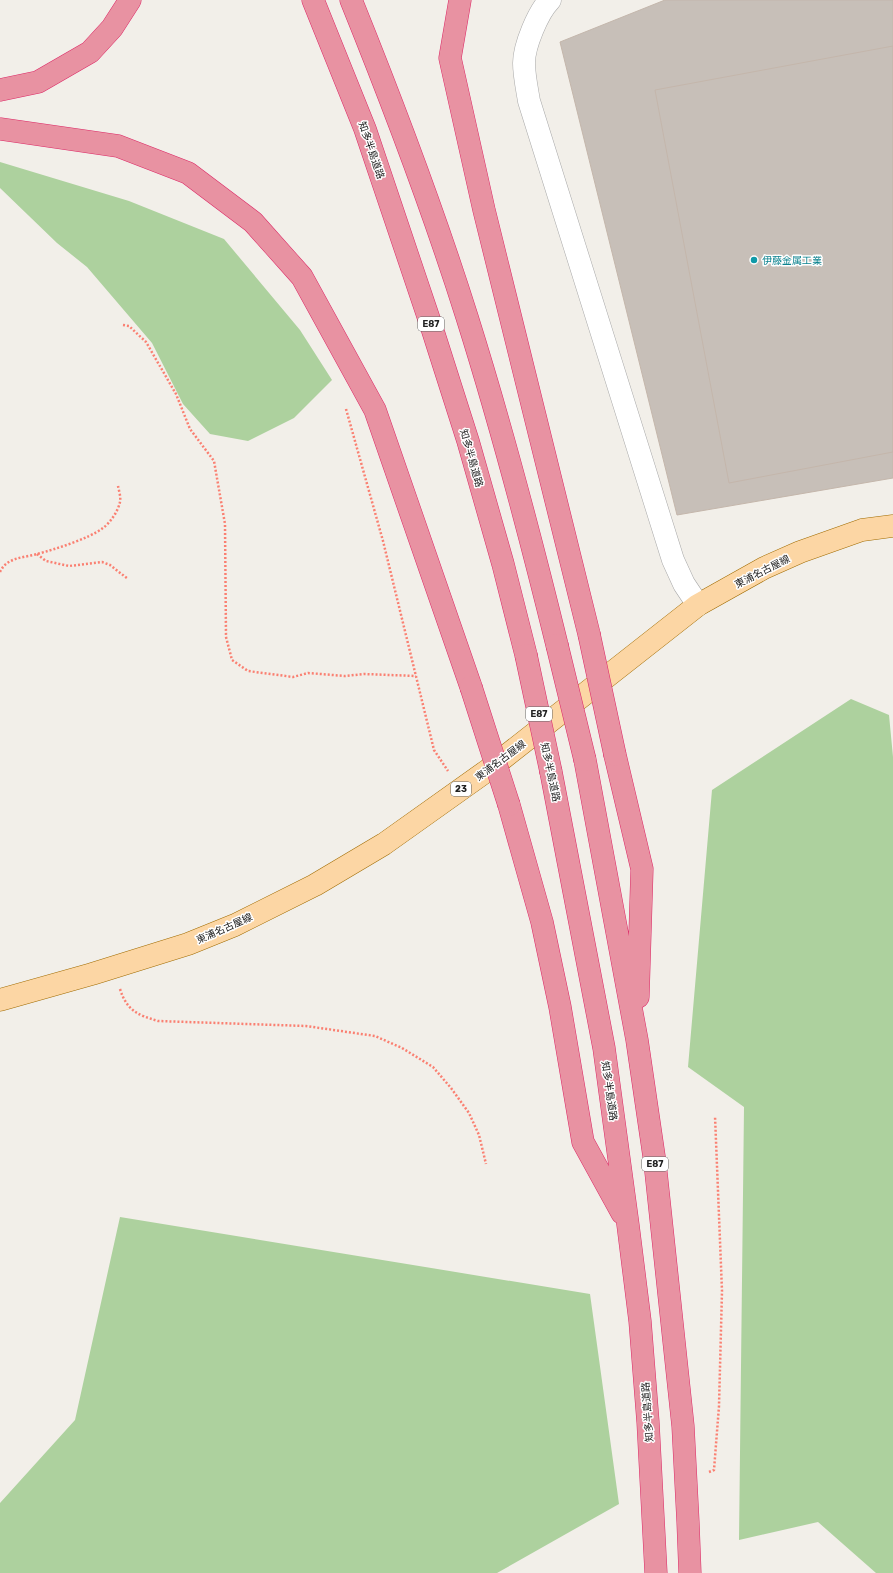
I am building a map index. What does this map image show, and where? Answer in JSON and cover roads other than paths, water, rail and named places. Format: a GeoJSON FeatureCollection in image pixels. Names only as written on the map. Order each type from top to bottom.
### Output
{"type":"FeatureCollection","features":[{"type":"Feature","properties":{"kind":"highway"},"geometry":{"type":"LineString","coordinates":[[0,90],[38,82],[90,52],[112,28],[130,0]]}},
{"type":"Feature","properties":{"kind":"highway","name":"知多半島道路"},"geometry":{"type":"LineString","coordinates":[[313,0],[365,129],[431,325],[468,441],[503,564],[526,655],[551,772],[604,1048],[640,1321],[648,1414],[656,1573]]}},
{"type":"Feature","properties":{"kind":"highway","name":"E87"},"geometry":{"type":"LineString","coordinates":[[351,0],[397,116],[467,316],[521,504],[558,645],[585,760],[637,1040],[655,1163],[683,1426],[690,1573]]}},
{"type":"Feature","properties":{"kind":"highway"},"geometry":{"type":"LineString","coordinates":[[460,0],[450,58],[502,284],[589,634],[615,755],[642,869],[637,1040]]}},
{"type":"Feature","properties":{"kind":"highway"},"geometry":{"type":"LineString","coordinates":[[0,130],[118,146],[188,173],[253,222],[302,277],[375,410],[471,686],[510,805],[542,922],[560,1007],[583,1142],[628,1225]]}},
{"type":"Feature","properties":{"kind":"main road","name":"東浦名古屋線"},"geometry":{"type":"LineString","coordinates":[[0,1000],[113,968],[188,944],[235,925],[309,888],[384,844],[488,770],[698,605],[764,568],[800,552],[862,530],[893,526]]}},
{"type":"Feature","properties":{"kind":"street"},"geometry":{"type":"LineString","coordinates":[[550,0],[528,40],[524,63],[529,101],[673,560],[684,584],[698,605]]}},
{"type":"Feature","properties":{"kind":"place","name":"伊藤金属工業"},"geometry":{"type":"Point","coordinates":[754,260]}}]}
